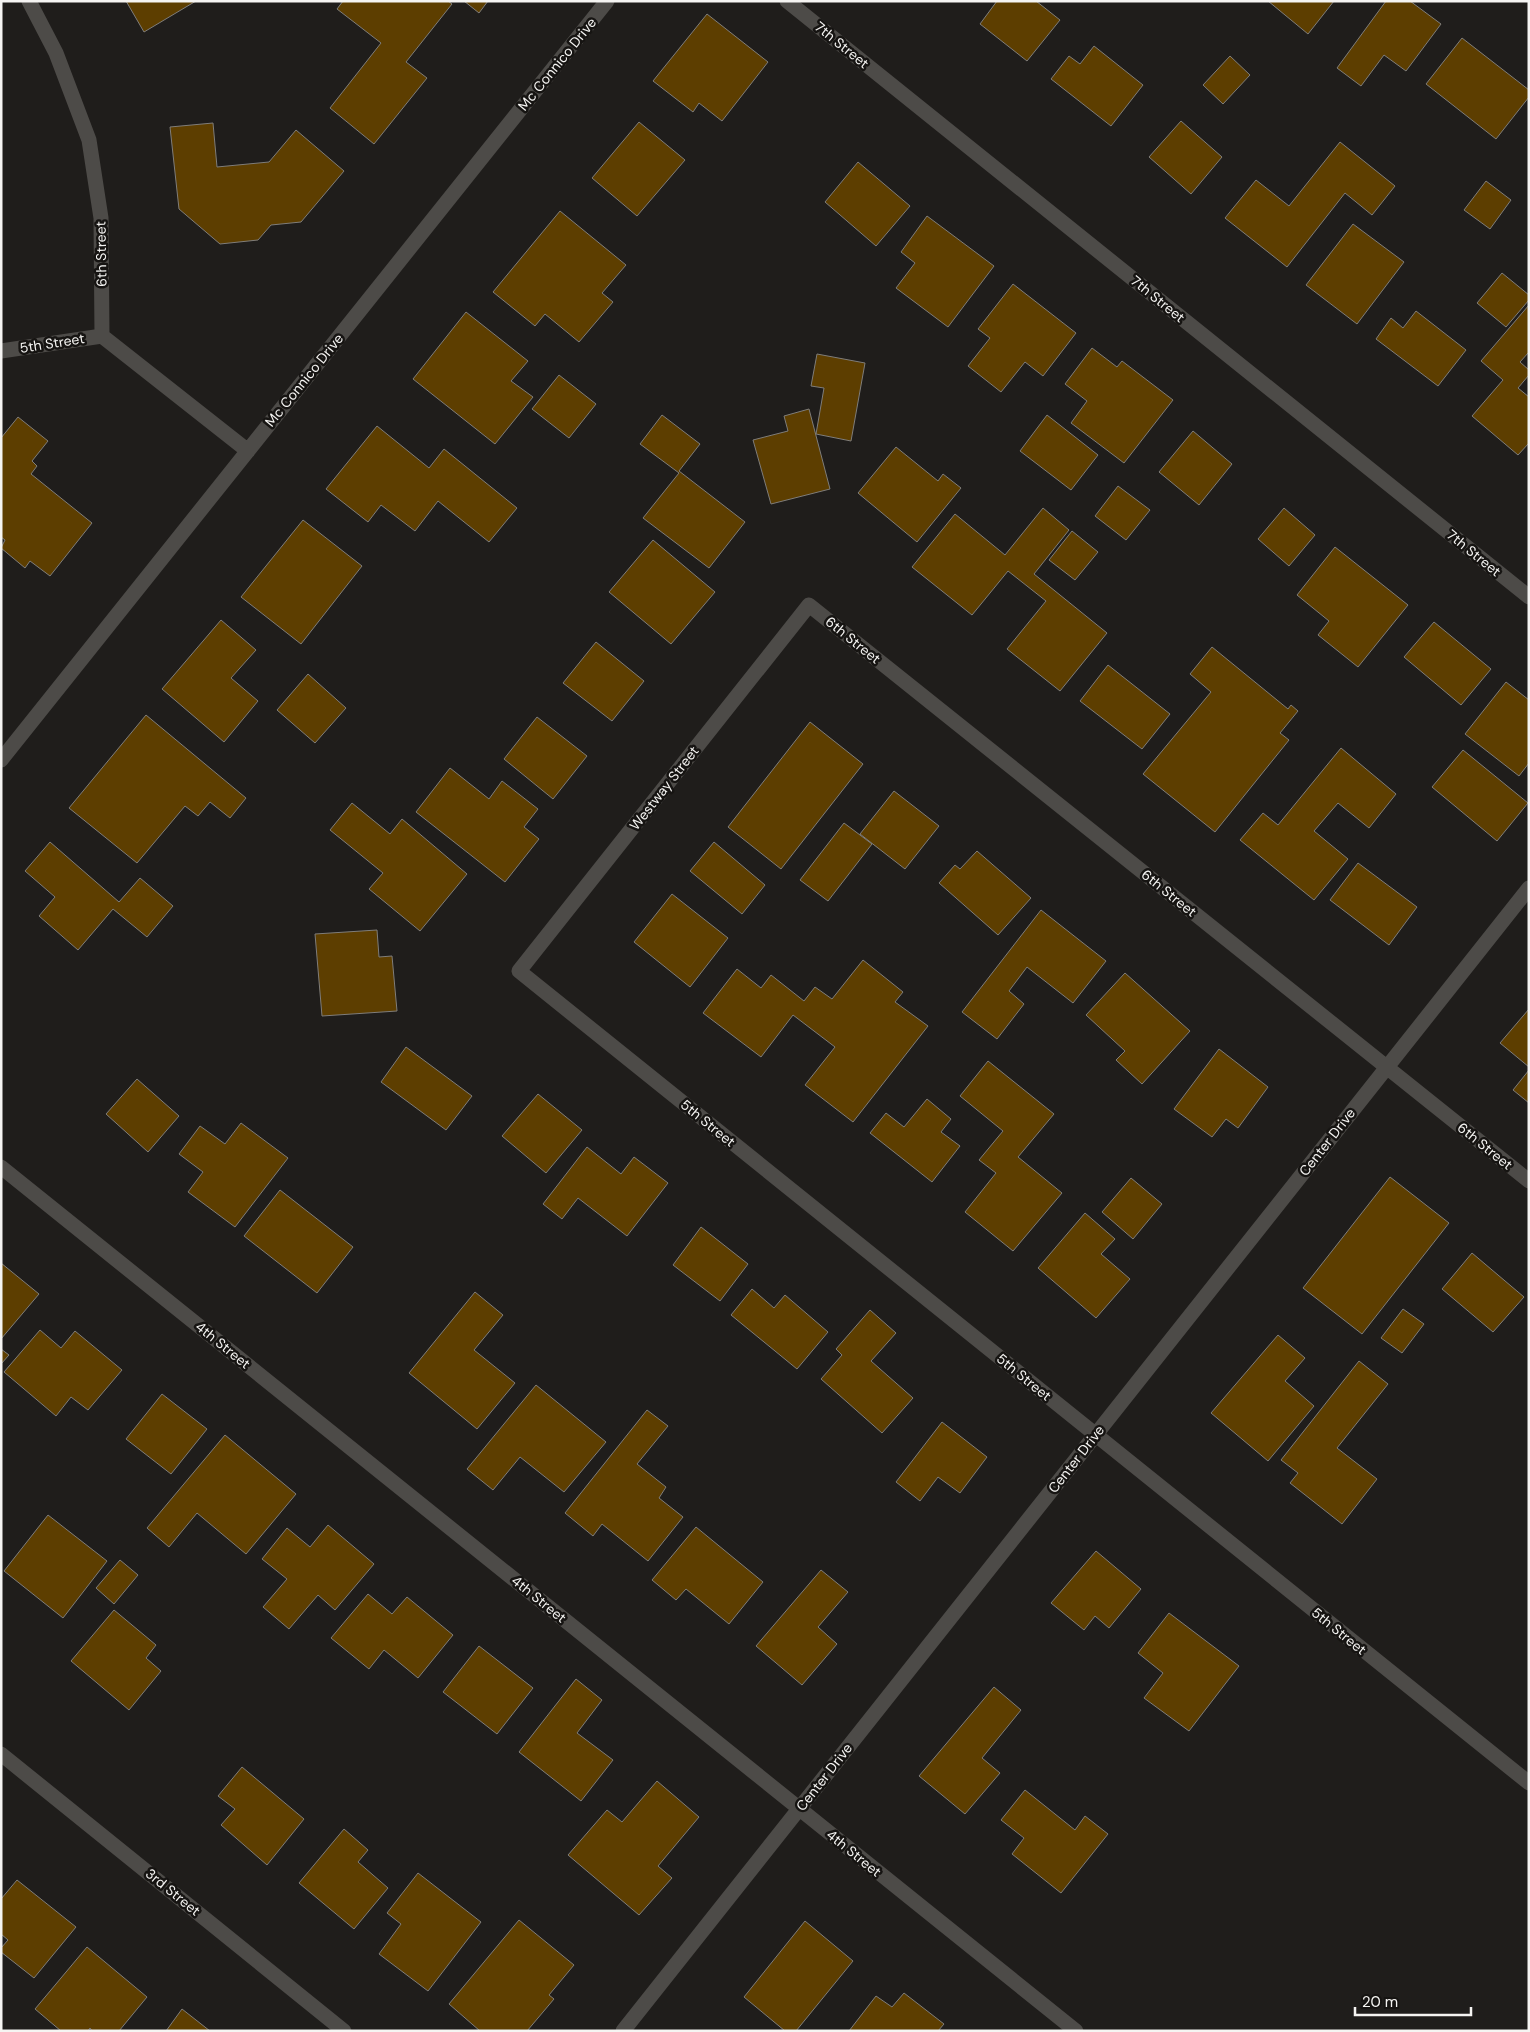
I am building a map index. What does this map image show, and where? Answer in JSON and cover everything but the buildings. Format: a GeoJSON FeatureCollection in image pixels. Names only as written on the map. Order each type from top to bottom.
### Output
{"type":"FeatureCollection","features":[{"type":"Feature","properties":{"kind":"street","name":"6th Street"},"geometry":{"type":"LineString","coordinates":[[29,1],[56,53],[89,140],[101,218],[102,336]]}},
{"type":"Feature","properties":{"kind":"street","name":"Mc Connico Drive"},"geometry":{"type":"LineString","coordinates":[[1,760],[607,1]]}},
{"type":"Feature","properties":{"kind":"street","name":"7th Street"},"geometry":{"type":"LineString","coordinates":[[787,1],[1529,597]]}},
{"type":"Feature","properties":{"kind":"street","name":"5th Street"},"geometry":{"type":"LineString","coordinates":[[1,351],[102,336]]}},
{"type":"Feature","properties":{"kind":"street"},"geometry":{"type":"LineString","coordinates":[[102,336],[248,451]]}},
{"type":"Feature","properties":{"kind":"street","name":"6th Street"},"geometry":{"type":"LineString","coordinates":[[809,605],[1529,1181]]}},
{"type":"Feature","properties":{"kind":"street","name":"Westway Street"},"geometry":{"type":"LineString","coordinates":[[519,971],[809,605]]}},
{"type":"Feature","properties":{"kind":"street","name":"Center Drive"},"geometry":{"type":"LineString","coordinates":[[623,2031],[1529,888]]}},
{"type":"Feature","properties":{"kind":"street","name":"5th Street"},"geometry":{"type":"LineString","coordinates":[[519,971],[1529,1783]]}},
{"type":"Feature","properties":{"kind":"street","name":"4th Street"},"geometry":{"type":"LineString","coordinates":[[1,1167],[1076,2031]]}},
{"type":"Feature","properties":{"kind":"street","name":"3rd Street"},"geometry":{"type":"LineString","coordinates":[[1,1754],[344,2031]]}}]}
